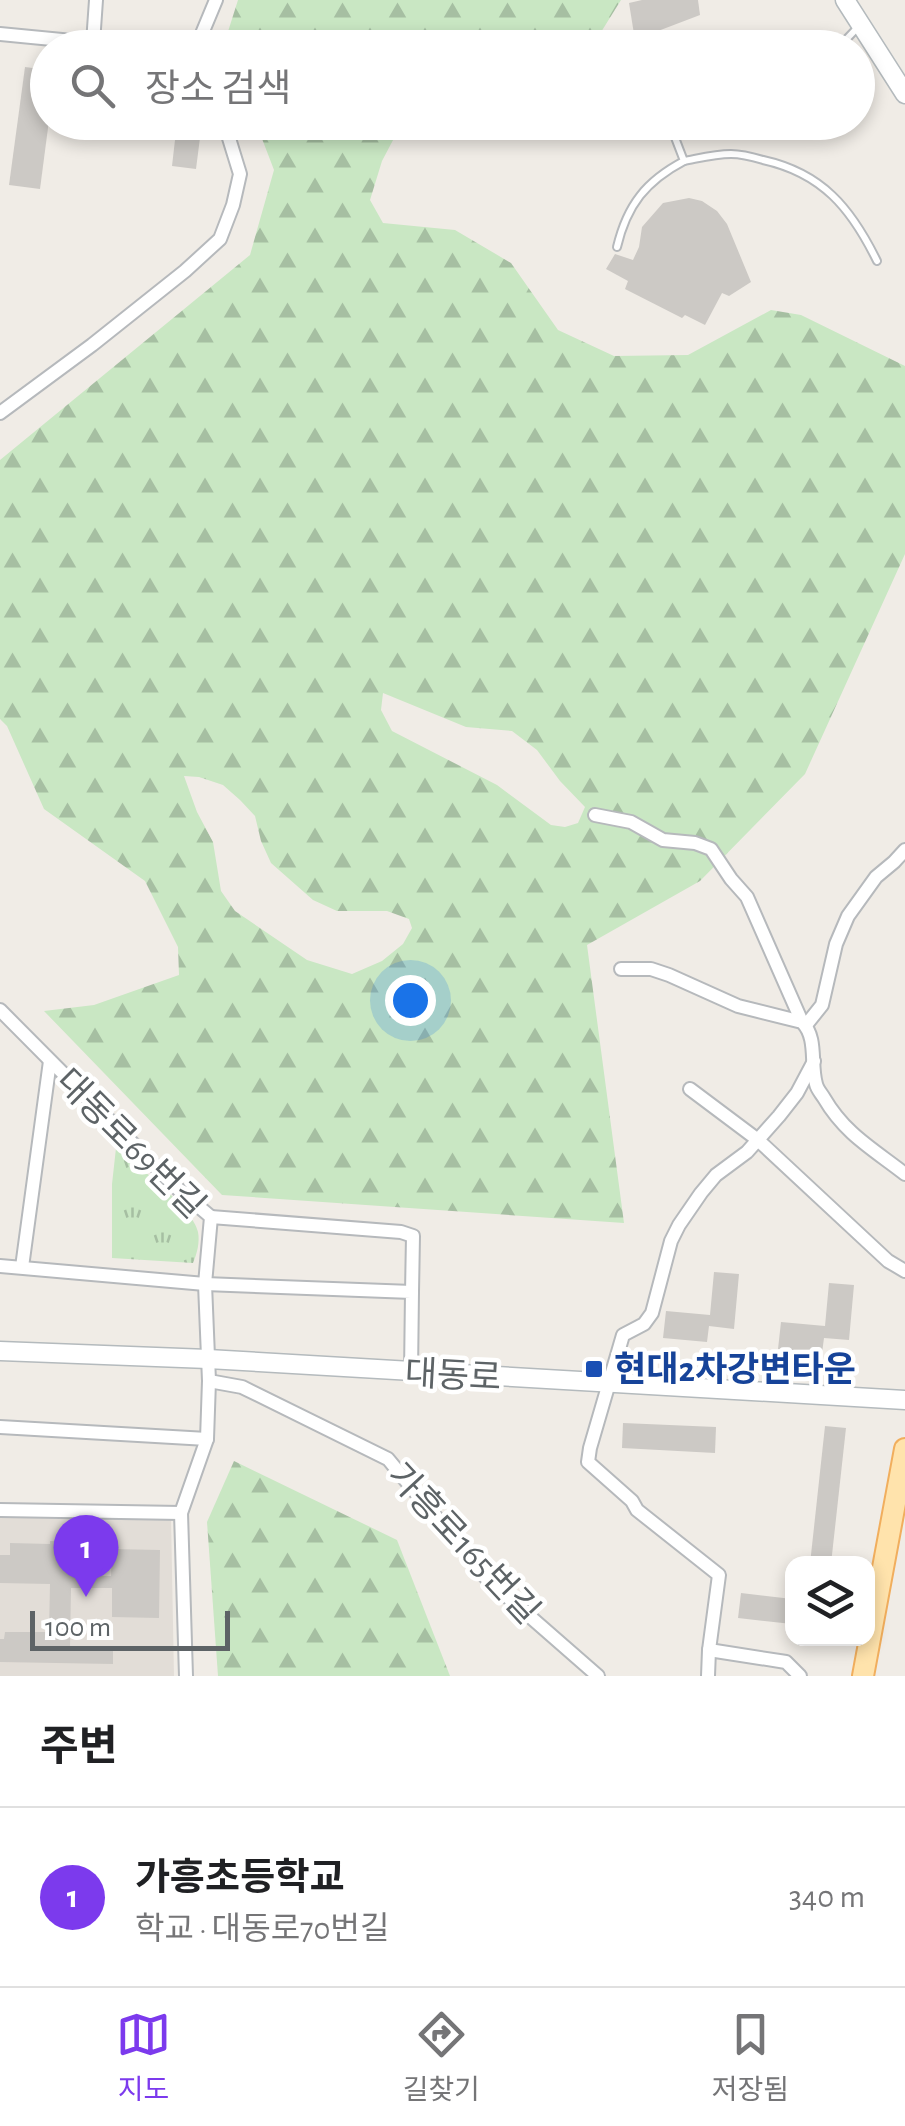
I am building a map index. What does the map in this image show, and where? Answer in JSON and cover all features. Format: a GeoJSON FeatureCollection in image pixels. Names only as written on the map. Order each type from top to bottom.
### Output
{"type":"FeatureCollection","features":[{"type":"Feature","properties":{"kind":"main road"},"geometry":{"type":"LineString","coordinates":[[845,0],[864,30]]}},
{"type":"Feature","properties":{"kind":"main road"},"geometry":{"type":"LineString","coordinates":[[875,47],[905,94]]}},
{"type":"Feature","properties":{"kind":"main road","name":"대동로"},"geometry":{"type":"LineString","coordinates":[[0,1351],[905,1400]]}},
{"type":"Feature","properties":{"kind":"main road"},"geometry":{"type":"LineString","coordinates":[[863,1676],[905,1449]]}},
{"type":"Feature","properties":{"kind":"street"},"geometry":{"type":"LineString","coordinates":[[94,30],[96,0]]}},
{"type":"Feature","properties":{"kind":"street"},"geometry":{"type":"LineString","coordinates":[[202,30],[216,0]]}},
{"type":"Feature","properties":{"kind":"street"},"geometry":{"type":"LineString","coordinates":[[0,34],[30,37]]}},
{"type":"Feature","properties":{"kind":"street"},"geometry":{"type":"LineString","coordinates":[[0,413],[92,346],[220,238],[234,205],[240,174],[230,140]]}},
{"type":"Feature","properties":{"kind":"street"},"geometry":{"type":"LineString","coordinates":[[595,815],[631,822],[663,840],[710,848],[746,897],[804,1024],[814,1061],[815,1083],[836,1118],[855,1138],[905,1174]]}},
{"type":"Feature","properties":{"kind":"street"},"geometry":{"type":"LineString","coordinates":[[804,1024],[822,1005],[836,944],[848,916],[876,877],[905,850]]}},
{"type":"Feature","properties":{"kind":"street"},"geometry":{"type":"LineString","coordinates":[[621,968],[669,974],[738,1006],[804,1024]]}},
{"type":"Feature","properties":{"kind":"street","name":"대동로69번길"},"geometry":{"type":"LineString","coordinates":[[0,1010],[179,1190],[211,1217],[206,1284],[207,1439],[181,1513]]}},
{"type":"Feature","properties":{"kind":"street","name":"대동로69번길"},"geometry":{"type":"LineString","coordinates":[[22,1267],[50,1061]]}},
{"type":"Feature","properties":{"kind":"street"},"geometry":{"type":"LineString","coordinates":[[708,1676],[719,1575],[637,1510],[588,1462],[590,1448],[623,1336],[644,1324],[652,1312],[679,1225],[716,1175],[748,1152],[797,1093],[814,1061]]}},
{"type":"Feature","properties":{"kind":"street"},"geometry":{"type":"LineString","coordinates":[[690,1089],[758,1140],[888,1261],[905,1272]]}},
{"type":"Feature","properties":{"kind":"street"},"geometry":{"type":"LineString","coordinates":[[211,1217],[413,1236],[411,1372]]}},
{"type":"Feature","properties":{"kind":"street"},"geometry":{"type":"LineString","coordinates":[[0,1266],[206,1284],[412,1292]]}},
{"type":"Feature","properties":{"kind":"street","name":"가흥로165번길"},"geometry":{"type":"LineString","coordinates":[[209,1381],[242,1386],[388,1460],[487,1578],[598,1676]]}},
{"type":"Feature","properties":{"kind":"street"},"geometry":{"type":"LineString","coordinates":[[0,1427],[207,1439]]}},
{"type":"Feature","properties":{"kind":"street"},"geometry":{"type":"LineString","coordinates":[[0,1510],[181,1513],[186,1676]]}},
{"type":"Feature","properties":{"kind":"street"},"geometry":{"type":"LineString","coordinates":[[709,1650],[786,1662],[800,1676]]}},
{"type":"Feature","properties":{"kind":"lane"},"geometry":{"type":"LineString","coordinates":[[854,30],[860,24]]}},
{"type":"Feature","properties":{"kind":"lane"},"geometry":{"type":"LineString","coordinates":[[676,140],[684,161]]}},
{"type":"Feature","properties":{"kind":"lane"},"geometry":{"type":"LineString","coordinates":[[617,247],[622,225],[636,198],[665,171],[684,161],[736,154],[778,163],[814,178],[844,206],[877,260]]}},
{"type":"Feature","properties":{"kind":"shaded area"},"geometry":{"type":"Polygon","coordinates":[[[171,1517],[174,1676],[0,1676],[0,1518],[171,1517]]]}},
{"type":"Feature","properties":{"kind":"green space"},"geometry":{"type":"Polygon","coordinates":[[[238,0],[621,0],[602,30],[228,30],[238,0]]]}},
{"type":"Feature","properties":{"kind":"green space"},"geometry":{"type":"Polygon","coordinates":[[[263,140],[393,140],[370,200],[383,223],[455,230],[511,263],[558,330],[614,356],[688,355],[771,310],[801,315],[905,366],[905,554],[805,774],[700,881],[587,945],[624,1223],[222,1195],[44,1011],[94,1005],[179,975],[178,947],[145,881],[44,809],[7,726],[0,719],[0,460],[250,255],[274,170],[263,140]],[[383,693],[381,710],[392,731],[497,785],[551,825],[565,827],[578,823],[585,807],[537,750],[512,731],[466,727],[383,693]],[[184,776],[213,842],[221,891],[235,911],[307,960],[352,974],[382,961],[403,944],[412,928],[409,919],[387,911],[337,911],[313,900],[271,863],[255,816],[223,785],[184,776]]]}},
{"type":"Feature","properties":{"kind":"green space"},"geometry":{"type":"Polygon","coordinates":[[[116,1148],[163,1187],[194,1222],[199,1240],[193,1263],[112,1258],[116,1148]]]}},
{"type":"Feature","properties":{"kind":"green space"},"geometry":{"type":"Polygon","coordinates":[[[234,1461],[397,1540],[450,1676],[218,1676],[207,1522],[234,1461]]]}},
{"type":"Feature","properties":{"kind":"building"},"geometry":{"type":"Polygon","coordinates":[[[698,0],[700,15],[661,30],[633,30],[629,3],[698,0]]]}},
{"type":"Feature","properties":{"kind":"building"},"geometry":{"type":"Polygon","coordinates":[[[25,67],[30,68],[30,140],[46,140],[40,189],[9,185],[25,67]]]}},
{"type":"Feature","properties":{"kind":"building"},"geometry":{"type":"Polygon","coordinates":[[[175,140],[200,140],[196,169],[172,166],[175,140]]]}},
{"type":"Feature","properties":{"kind":"building"},"geometry":{"type":"Polygon","coordinates":[[[689,198],[717,211],[727,224],[751,282],[729,296],[722,293],[705,325],[685,315],[682,318],[625,289],[628,281],[606,269],[615,254],[633,260],[642,227],[663,203],[689,198]]]}},
{"type":"Feature","properties":{"kind":"building"},"geometry":{"type":"Polygon","coordinates":[[[714,1272],[739,1274],[734,1329],[709,1326],[707,1342],[663,1338],[666,1311],[710,1315],[714,1272]]]}},
{"type":"Feature","properties":{"kind":"building"},"geometry":{"type":"Polygon","coordinates":[[[829,1283],[854,1285],[849,1340],[824,1338],[822,1353],[778,1349],[781,1322],[825,1326],[829,1283]]]}},
{"type":"Feature","properties":{"kind":"building"},"geometry":{"type":"Polygon","coordinates":[[[623,1423],[716,1427],[715,1453],[622,1448],[623,1423]]]}},
{"type":"Feature","properties":{"kind":"building"},"geometry":{"type":"Polygon","coordinates":[[[825,1426],[846,1428],[832,1556],[811,1556],[825,1426]]]}},
{"type":"Feature","properties":{"kind":"building"},"geometry":{"type":"Polygon","coordinates":[[[82,1542],[81,1576],[111,1576],[112,1549],[160,1550],[159,1618],[112,1617],[112,1588],[71,1588],[70,1647],[113,1648],[113,1664],[0,1662],[0,1639],[4,1639],[5,1632],[49,1632],[50,1584],[0,1583],[0,1555],[10,1555],[10,1543],[82,1542]]]}},
{"type":"Feature","properties":{"kind":"building"},"geometry":{"type":"Polygon","coordinates":[[[741,1593],[785,1598],[785,1623],[738,1618],[741,1593]]]}},
{"type":"Feature","properties":{"kind":"place","name":"현대2차강변타운"},"geometry":{"type":"Point","coordinates":[594,1369]}},
{"type":"Feature","properties":{"kind":"place","name":"가흥초등학교"},"geometry":{"type":"Point","coordinates":[86,1597]}}]}
